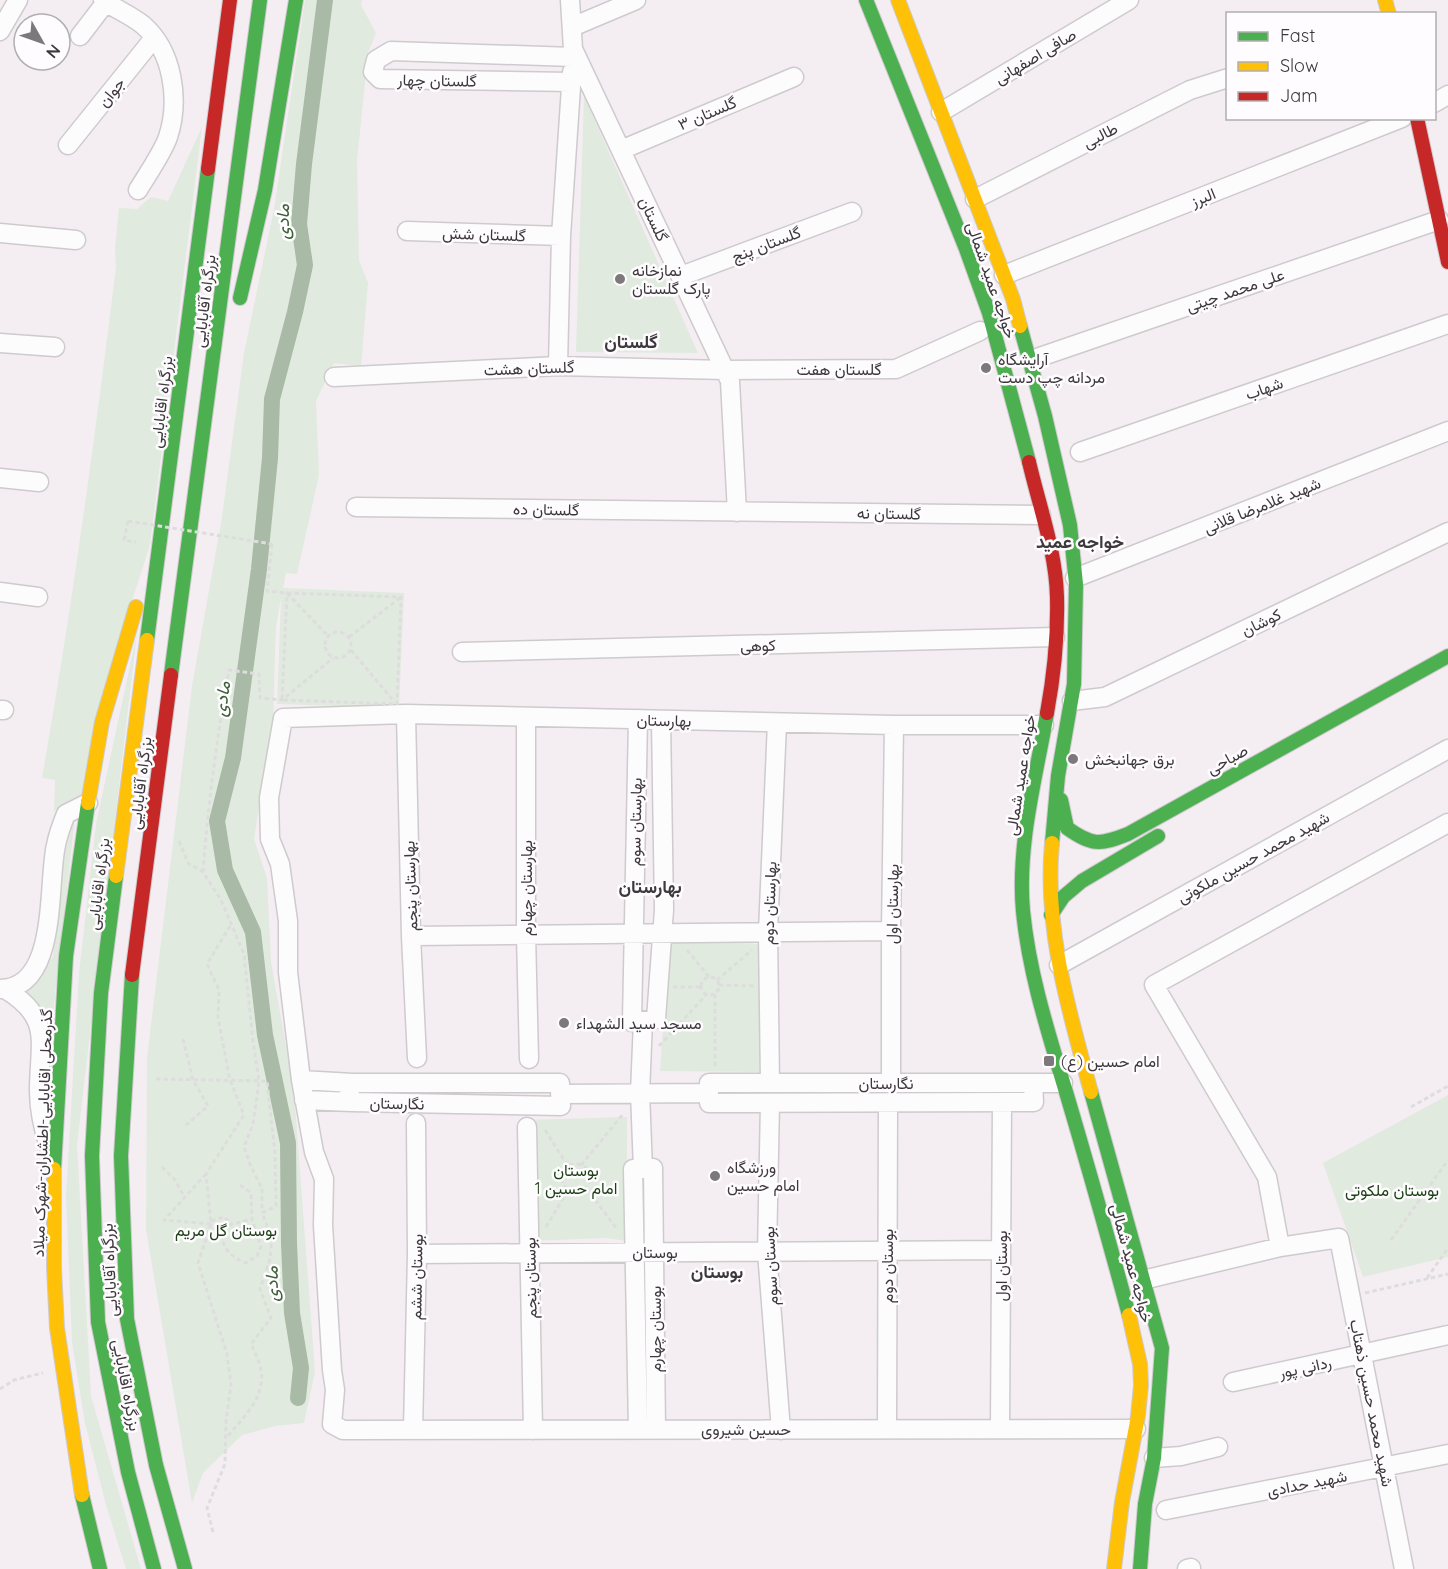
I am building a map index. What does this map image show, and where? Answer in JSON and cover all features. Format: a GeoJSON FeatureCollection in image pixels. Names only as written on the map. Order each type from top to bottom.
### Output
{"type":"FeatureCollection","features":[{"type":"Feature","properties":{"kind":"main road"},"geometry":{"type":"LineString","coordinates":[[204,202],[231,0]]}},
{"type":"Feature","properties":{"kind":"main road","name":"بزرگراه آقابابایی"},"geometry":{"type":"LineString","coordinates":[[185,1569],[156,1465],[127,1319],[122,1156],[129,995],[260,0]]}},
{"type":"Feature","properties":{"kind":"main road"},"geometry":{"type":"LineString","coordinates":[[236,315],[264,190],[296,0]]}},
{"type":"Feature","properties":{"kind":"main road","name":"خواجه عمید شمالی"},"geometry":{"type":"LineString","coordinates":[[866,0],[966,249],[989,313],[1020,425],[1051,554],[1057,596],[1053,681],[1024,850],[1023,911],[1036,990],[1135,1339],[1140,1364],[1141,1384],[1136,1429],[1122,1502],[1114,1553],[1114,1569]]}},
{"type":"Feature","properties":{"kind":"main road","name":"خواجه عمید شمالی"},"geometry":{"type":"LineString","coordinates":[[898,0],[1013,299],[1031,360],[1070,525],[1075,579],[1074,684],[1058,776],[1049,871],[1052,915],[1062,986],[1162,1348],[1157,1428],[1145,1504],[1140,1569]]}},
{"type":"Feature","properties":{"kind":"main road"},"geometry":{"type":"LineString","coordinates":[[204,202],[211,36]]}},
{"type":"Feature","properties":{"kind":"main road"},"geometry":{"type":"LineString","coordinates":[[1417,120],[1443,224],[1448,262]]}},
{"type":"Feature","properties":{"kind":"main road","name":"بزرگراه اقابابایی"},"geometry":{"type":"LineString","coordinates":[[154,1569],[128,1472],[98,1322],[92,1156],[100,993],[204,202]]}},
{"type":"Feature","properties":{"kind":"main road"},"geometry":{"type":"LineString","coordinates":[[196,483],[228,349]]}},
{"type":"Feature","properties":{"kind":"main road"},"geometry":{"type":"LineString","coordinates":[[1043,522],[1070,525]]}},
{"type":"Feature","properties":{"kind":"main road","name":"گذرمحلی اقابابایی-اطشاران-شهرک میلاد"},"geometry":{"type":"LineString","coordinates":[[100,1569],[78,1479],[62,1368],[54,1268],[55,1164],[66,956],[102,722],[117,664],[161,528]]}},
{"type":"Feature","properties":{"kind":"main road","name":"صباحی"},"geometry":{"type":"LineString","coordinates":[[1058,776],[1063,816],[1067,828],[1083,840],[1106,843],[1128,834],[1448,656]]}},
{"type":"Feature","properties":{"kind":"main road"},"geometry":{"type":"LineString","coordinates":[[1176,807],[1185,821]]}},
{"type":"Feature","properties":{"kind":"main road"},"geometry":{"type":"LineString","coordinates":[[1052,915],[1063,897],[1082,881],[1166,832]]}},
{"type":"Feature","properties":{"kind":"main road"},"geometry":{"type":"LineString","coordinates":[[1136,1429],[1157,1428]]}},
{"type":"Feature","properties":{"kind":"street"},"geometry":{"type":"LineString","coordinates":[[0,31],[18,0]]}},
{"type":"Feature","properties":{"kind":"street","name":"گلستان"},"geometry":{"type":"LineString","coordinates":[[570,0],[573,53],[730,381],[737,512]]}},
{"type":"Feature","properties":{"kind":"street"},"geometry":{"type":"LineString","coordinates":[[572,27],[636,0]]}},
{"type":"Feature","properties":{"kind":"street","name":"صافی اصفهانی"},"geometry":{"type":"LineString","coordinates":[[941,112],[1129,0]]}},
{"type":"Feature","properties":{"kind":"street"},"geometry":{"type":"LineString","coordinates":[[80,36],[109,2],[143,25],[163,49],[171,74],[174,98],[168,138],[138,190]]}},
{"type":"Feature","properties":{"kind":"street","name":"جوان"},"geometry":{"type":"LineString","coordinates":[[68,146],[154,38]]}},
{"type":"Feature","properties":{"kind":"street","name":"گلستان چهار"},"geometry":{"type":"LineString","coordinates":[[572,82],[380,80],[373,72],[376,60],[391,51],[573,53]]}},
{"type":"Feature","properties":{"kind":"street"},"geometry":{"type":"LineString","coordinates":[[558,366],[561,236],[573,53]]}},
{"type":"Feature","properties":{"kind":"street","name":"گلستان ۳"},"geometry":{"type":"LineString","coordinates":[[621,150],[794,77]]}},
{"type":"Feature","properties":{"kind":"street","name":"طالبی"},"geometry":{"type":"LineString","coordinates":[[975,198],[1190,90],[1226,78]]}},
{"type":"Feature","properties":{"kind":"street","name":"البرز"},"geometry":{"type":"LineString","coordinates":[[1004,275],[1397,120]]}},
{"type":"Feature","properties":{"kind":"street","name":"گلستان پنج"},"geometry":{"type":"LineString","coordinates":[[681,276],[852,212]]}},
{"type":"Feature","properties":{"kind":"street","name":"علی محمد چیتی"},"geometry":{"type":"LineString","coordinates":[[1031,360],[1443,224]]}},
{"type":"Feature","properties":{"kind":"street","name":"گلستان شش"},"geometry":{"type":"LineString","coordinates":[[407,231],[561,236]]}},
{"type":"Feature","properties":{"kind":"street"},"geometry":{"type":"LineString","coordinates":[[0,233],[76,240]]}},
{"type":"Feature","properties":{"kind":"street","name":"شهاب"},"geometry":{"type":"LineString","coordinates":[[1080,452],[1448,324]]}},
{"type":"Feature","properties":{"kind":"street","name":"گلستان هفت"},"geometry":{"type":"LineString","coordinates":[[725,370],[896,369],[980,331]]}},
{"type":"Feature","properties":{"kind":"street"},"geometry":{"type":"LineString","coordinates":[[0,343],[55,347]]}},
{"type":"Feature","properties":{"kind":"street","name":"گلستان هشت"},"geometry":{"type":"LineString","coordinates":[[334,377],[558,366],[725,370]]}},
{"type":"Feature","properties":{"kind":"street","name":"شهید غلامرضا قلانی"},"geometry":{"type":"LineString","coordinates":[[1075,579],[1448,431]]}},
{"type":"Feature","properties":{"kind":"street"},"geometry":{"type":"LineString","coordinates":[[0,478],[39,482]]}},
{"type":"Feature","properties":{"kind":"street","name":"گلستان ده"},"geometry":{"type":"LineString","coordinates":[[356,507],[737,512]]}},
{"type":"Feature","properties":{"kind":"street","name":"گلستان نه"},"geometry":{"type":"LineString","coordinates":[[737,512],[1043,522]]}},
{"type":"Feature","properties":{"kind":"street","name":"کوشان"},"geometry":{"type":"LineString","coordinates":[[1072,701],[1105,697],[1448,532]]}},
{"type":"Feature","properties":{"kind":"street"},"geometry":{"type":"LineString","coordinates":[[0,592],[38,597]]}},
{"type":"Feature","properties":{"kind":"street","name":"کوهی"},"geometry":{"type":"LineString","coordinates":[[462,652],[1055,637]]}},
{"type":"Feature","properties":{"kind":"street","name":"بهارستان"},"geometry":{"type":"LineString","coordinates":[[301,1080],[288,972],[288,921],[280,864],[270,839],[270,798],[283,718],[401,709],[526,717],[894,726],[1044,725]]}},
{"type":"Feature","properties":{"kind":"street","name":"بهارستان پنجم"},"geometry":{"type":"LineString","coordinates":[[401,709],[417,1059]]}},
{"type":"Feature","properties":{"kind":"street","name":"بهارستان چهارم"},"geometry":{"type":"LineString","coordinates":[[526,717],[526,934],[529,1059]]}},
{"type":"Feature","properties":{"kind":"street","name":"بهارستان سوم"},"geometry":{"type":"LineString","coordinates":[[638,719],[632,1022],[656,1019],[658,987],[668,933],[661,720]]}},
{"type":"Feature","properties":{"kind":"street","name":"بهارستان دوم"},"geometry":{"type":"LineString","coordinates":[[770,1083],[768,934],[777,723]]}},
{"type":"Feature","properties":{"kind":"street","name":"بهارستان اول"},"geometry":{"type":"LineString","coordinates":[[891,1083],[894,726]]}},
{"type":"Feature","properties":{"kind":"street","name":"شهید محمد حسین ملکوتی"},"geometry":{"type":"LineString","coordinates":[[1059,965],[1448,749]]}},
{"type":"Feature","properties":{"kind":"street"},"geometry":{"type":"LineString","coordinates":[[3,989],[28,979],[40,959],[46,935],[56,845],[66,814],[88,803]]}},
{"type":"Feature","properties":{"kind":"street"},"geometry":{"type":"LineString","coordinates":[[1143,1280],[1280,1246],[1267,1177],[1154,985],[1448,824]]}},
{"type":"Feature","properties":{"kind":"street"},"geometry":{"type":"LineString","coordinates":[[411,936],[891,931]]}},
{"type":"Feature","properties":{"kind":"street"},"geometry":{"type":"LineString","coordinates":[[3,989],[23,999],[38,1018],[41,1050],[39,1093],[45,1133],[55,1164]]}},
{"type":"Feature","properties":{"kind":"street"},"geometry":{"type":"LineString","coordinates":[[640,1093],[644,1021]]}},
{"type":"Feature","properties":{"kind":"street"},"geometry":{"type":"LineString","coordinates":[[352,1102],[304,1100],[301,1080],[353,1083]]}},
{"type":"Feature","properties":{"kind":"street","name":"نگارستان"},"geometry":{"type":"LineString","coordinates":[[353,1083],[560,1083],[560,1094],[561,1106],[352,1102],[349,1091],[353,1083]]}},
{"type":"Feature","properties":{"kind":"street","name":"نگارستان"},"geometry":{"type":"LineString","coordinates":[[560,1094],[640,1093],[770,1083],[1063,1083]]}},
{"type":"Feature","properties":{"kind":"street"},"geometry":{"type":"LineString","coordinates":[[711,1086],[709,1103],[1034,1102],[1033,1083]]}},
{"type":"Feature","properties":{"kind":"street","name":"بوستان چهارم"},"geometry":{"type":"LineString","coordinates":[[640,1093],[643,1169]]}},
{"type":"Feature","properties":{"kind":"street","name":"حسین شیروی"},"geometry":{"type":"LineString","coordinates":[[304,1100],[314,1152],[324,1179],[323,1225],[335,1390],[332,1424],[343,1430],[1136,1429]]}},
{"type":"Feature","properties":{"kind":"street","name":"بوستان اول"},"geometry":{"type":"LineString","coordinates":[[1000,1429],[1002,1102]]}},
{"type":"Feature","properties":{"kind":"street","name":"بوستان سوم"},"geometry":{"type":"LineString","coordinates":[[770,1103],[767,1252],[781,1430]]}},
{"type":"Feature","properties":{"kind":"street","name":"بوستان دوم"},"geometry":{"type":"LineString","coordinates":[[887,1429],[888,1103]]}},
{"type":"Feature","properties":{"kind":"street","name":"بوستان ششم"},"geometry":{"type":"LineString","coordinates":[[413,1430],[417,1254],[416,1124]]}},
{"type":"Feature","properties":{"kind":"street","name":"بوستان پنجم"},"geometry":{"type":"LineString","coordinates":[[527,1127],[533,1430]]}},
{"type":"Feature","properties":{"kind":"street","name":"بوستان چهارم"},"geometry":{"type":"LineString","coordinates":[[653,1167],[655,1252],[647,1429],[635,1252],[633,1169],[653,1167]]}},
{"type":"Feature","properties":{"kind":"street","name":"شهید محمد حسین ذهتاب"},"geometry":{"type":"LineString","coordinates":[[1280,1246],[1339,1238],[1404,1569]]}},
{"type":"Feature","properties":{"kind":"street","name":"بوستان"},"geometry":{"type":"LineString","coordinates":[[417,1254],[1001,1250]]}},
{"type":"Feature","properties":{"kind":"street","name":"ردانی پور"},"geometry":{"type":"LineString","coordinates":[[1233,1382],[1448,1335]]}},
{"type":"Feature","properties":{"kind":"street"},"geometry":{"type":"LineString","coordinates":[[1154,1458],[1181,1456],[1218,1447]]}},
{"type":"Feature","properties":{"kind":"street","name":"شهید حدادی"},"geometry":{"type":"LineString","coordinates":[[1166,1510],[1448,1454]]}},
{"type":"Feature","properties":{"kind":"path"},"geometry":{"type":"LineString","coordinates":[[126,532],[128,521],[272,544],[267,591],[401,597]]}},
{"type":"Feature","properties":{"kind":"path"},"geometry":{"type":"LineString","coordinates":[[287,593],[328,636]]}},
{"type":"Feature","properties":{"kind":"path"},"geometry":{"type":"LineString","coordinates":[[282,700],[287,593]]}},
{"type":"Feature","properties":{"kind":"path"},"geometry":{"type":"LineString","coordinates":[[349,637],[401,597]]}},
{"type":"Feature","properties":{"kind":"path"},"geometry":{"type":"LineString","coordinates":[[401,597],[401,709]]}},
{"type":"Feature","properties":{"kind":"path"},"geometry":{"type":"LineString","coordinates":[[351,650],[341,659],[333,658],[325,649],[324,644],[332,633],[341,632],[349,637],[351,650],[401,709]]}},
{"type":"Feature","properties":{"kind":"path"},"geometry":{"type":"LineString","coordinates":[[282,700],[333,658]]}},
{"type":"Feature","properties":{"kind":"path"},"geometry":{"type":"LineString","coordinates":[[204,872],[208,815],[229,670],[259,674],[260,698],[401,709]]}},
{"type":"Feature","properties":{"kind":"path"},"geometry":{"type":"LineString","coordinates":[[179,841],[188,863],[204,872],[232,923],[244,954],[253,1041],[260,1081],[253,1124],[244,1147],[250,1167],[262,1188],[262,1213],[272,1238],[270,1259],[260,1289],[271,1318],[251,1344],[262,1372],[261,1388],[251,1408],[226,1439]]}},
{"type":"Feature","properties":{"kind":"path"},"geometry":{"type":"LineString","coordinates":[[232,923],[207,964],[219,990],[218,1018],[230,1080],[244,1115],[206,1174],[164,1220],[211,1222],[224,1217],[232,1224]]}},
{"type":"Feature","properties":{"kind":"path"},"geometry":{"type":"LineString","coordinates":[[668,933],[709,977],[717,980],[719,985],[716,993],[711,1086]]}},
{"type":"Feature","properties":{"kind":"path"},"geometry":{"type":"LineString","coordinates":[[717,980],[768,934]]}},
{"type":"Feature","properties":{"kind":"path"},"geometry":{"type":"LineString","coordinates":[[701,987],[704,979],[709,977]]}},
{"type":"Feature","properties":{"kind":"path"},"geometry":{"type":"LineString","coordinates":[[719,985],[768,987]]}},
{"type":"Feature","properties":{"kind":"path"},"geometry":{"type":"LineString","coordinates":[[658,987],[701,987],[707,994]]}},
{"type":"Feature","properties":{"kind":"path"},"geometry":{"type":"LineString","coordinates":[[642,1066],[707,994],[716,993]]}},
{"type":"Feature","properties":{"kind":"path"},"geometry":{"type":"LineString","coordinates":[[183,1040],[193,1080],[208,1106],[186,1125]]}},
{"type":"Feature","properties":{"kind":"path"},"geometry":{"type":"LineString","coordinates":[[156,1079],[267,1081],[275,1154],[276,1206],[262,1213]]}},
{"type":"Feature","properties":{"kind":"path"},"geometry":{"type":"LineString","coordinates":[[1411,1107],[1448,1086]]}},
{"type":"Feature","properties":{"kind":"path"},"geometry":{"type":"LineString","coordinates":[[568,1166],[581,1165],[640,1093]]}},
{"type":"Feature","properties":{"kind":"path"},"geometry":{"type":"LineString","coordinates":[[527,1105],[568,1166]]}},
{"type":"Feature","properties":{"kind":"path"},"geometry":{"type":"LineString","coordinates":[[1390,1240],[1448,1160]]}},
{"type":"Feature","properties":{"kind":"path"},"geometry":{"type":"LineString","coordinates":[[568,1166],[562,1182],[568,1190],[577,1192],[589,1184],[590,1175],[581,1165]]}},
{"type":"Feature","properties":{"kind":"path"},"geometry":{"type":"LineString","coordinates":[[162,1167],[175,1180],[185,1198]]}},
{"type":"Feature","properties":{"kind":"path"},"geometry":{"type":"LineString","coordinates":[[206,1174],[211,1222],[198,1263],[227,1354],[231,1385],[225,1464],[207,1508],[213,1532]]}},
{"type":"Feature","properties":{"kind":"path"},"geometry":{"type":"LineString","coordinates":[[240,1185],[251,1193],[252,1219],[261,1247],[256,1256],[246,1263],[236,1259],[225,1248],[222,1238],[229,1225],[252,1219]]}},
{"type":"Feature","properties":{"kind":"path"},"geometry":{"type":"LineString","coordinates":[[586,1188],[635,1252]]}},
{"type":"Feature","properties":{"kind":"path"},"geometry":{"type":"LineString","coordinates":[[530,1253],[568,1190]]}},
{"type":"Feature","properties":{"kind":"path"},"geometry":{"type":"LineString","coordinates":[[1426,1279],[1448,1248]]}},
{"type":"Feature","properties":{"kind":"path"},"geometry":{"type":"LineString","coordinates":[[1350,1296],[1448,1274]]}},
{"type":"Feature","properties":{"kind":"path"},"geometry":{"type":"LineString","coordinates":[[0,1389],[14,1380],[62,1368]]}},
{"type":"Feature","properties":{"kind":"green space","name":"بوستان گل مریم"},"geometry":{"type":"Polygon","coordinates":[[[305,0],[362,0],[361,5],[376,33],[368,53],[357,161],[359,260],[368,283],[361,366],[334,363],[316,401],[319,475],[297,574],[286,573],[283,588],[404,593],[399,708],[277,704],[281,598],[276,627],[273,721],[254,839],[267,878],[271,962],[294,1091],[315,1372],[304,1423],[275,1426],[242,1435],[203,1473],[192,1503],[146,1229],[147,1058],[192,686],[222,517],[244,353],[274,209],[305,0]]]}},
{"type":"Feature","properties":{"kind":"green space"},"geometry":{"type":"Polygon","coordinates":[[[584,96],[698,353],[576,352],[584,96]]]}},
{"type":"Feature","properties":{"kind":"green space"},"geometry":{"type":"Polygon","coordinates":[[[202,127],[150,545],[124,626],[82,798],[54,811],[55,780],[42,778],[91,459],[116,267],[115,248],[119,208],[137,209],[151,197],[168,201],[202,127]]]}},
{"type":"Feature","properties":{"kind":"green space"},"geometry":{"type":"Polygon","coordinates":[[[137,633],[77,1145],[91,1396],[141,1569],[126,1569],[106,1505],[85,1423],[72,1343],[66,1196],[79,973],[96,824],[137,633]]]}},
{"type":"Feature","properties":{"kind":"green space"},"geometry":{"type":"Polygon","coordinates":[[[75,817],[47,1067],[47,1016],[20,989],[40,975],[53,956],[64,856],[75,817]]]}},
{"type":"Feature","properties":{"kind":"green space"},"geometry":{"type":"Polygon","coordinates":[[[669,939],[759,944],[763,1072],[660,1071],[669,939]]]}},
{"type":"Feature","properties":{"kind":"green space","name":"بوستان ملکوتی"},"geometry":{"type":"Polygon","coordinates":[[[1448,1095],[1448,1257],[1363,1277],[1323,1163],[1448,1095]]]}},
{"type":"Feature","properties":{"kind":"green space","name":"بوستان امام حسین 1"},"geometry":{"type":"Polygon","coordinates":[[[627,1117],[627,1241],[606,1238],[527,1241],[524,1120],[627,1117]]]}},
{"type":"Feature","properties":{"kind":"waterway","name":"مادی"},"geometry":{"type":"LineString","coordinates":[[298,1398],[301,1368],[292,1313],[288,1143],[265,1035],[253,932],[225,870],[217,821],[233,758],[259,569],[270,458],[272,399],[305,265],[299,224],[304,164],[325,0]]}},
{"type":"Feature","properties":{"kind":"traffic: fast"},"geometry":{"type":"LineString","coordinates":[[171,675],[260,0]]}},
{"type":"Feature","properties":{"kind":"traffic: fast"},"geometry":{"type":"LineString","coordinates":[[240,298],[265,190],[296,0]]}},
{"type":"Feature","properties":{"kind":"traffic: fast"},"geometry":{"type":"LineString","coordinates":[[866,0],[966,249],[989,313],[1029,462]]}},
{"type":"Feature","properties":{"kind":"traffic: fast"},"geometry":{"type":"LineString","coordinates":[[147,640],[208,169]]}},
{"type":"Feature","properties":{"kind":"traffic: fast"},"geometry":{"type":"LineString","coordinates":[[1020,326],[1045,416],[1070,525],[1076,584],[1074,684],[1058,776],[1052,843]]}},
{"type":"Feature","properties":{"kind":"traffic: fast"},"geometry":{"type":"LineString","coordinates":[[1061,800],[1067,828],[1090,841],[1103,842],[1118,838],[1448,656]]}},
{"type":"Feature","properties":{"kind":"traffic: fast"},"geometry":{"type":"LineString","coordinates":[[1047,713],[1025,836],[1022,886],[1026,934],[1034,980],[1046,1025],[1129,1315]]}},
{"type":"Feature","properties":{"kind":"traffic: fast"},"geometry":{"type":"LineString","coordinates":[[54,1169],[66,956],[88,803]]}},
{"type":"Feature","properties":{"kind":"traffic: fast"},"geometry":{"type":"LineString","coordinates":[[1051,915],[1063,897],[1082,881],[1158,836]]}},
{"type":"Feature","properties":{"kind":"traffic: fast"},"geometry":{"type":"LineString","coordinates":[[116,876],[101,993],[92,1156],[98,1322],[128,1472],[154,1569]]}},
{"type":"Feature","properties":{"kind":"traffic: fast"},"geometry":{"type":"LineString","coordinates":[[132,975],[121,1156],[127,1319],[156,1465],[185,1569]]}},
{"type":"Feature","properties":{"kind":"traffic: fast"},"geometry":{"type":"LineString","coordinates":[[1091,1092],[1162,1348],[1154,1458],[1145,1504],[1140,1569]]}},
{"type":"Feature","properties":{"kind":"traffic: fast"},"geometry":{"type":"LineString","coordinates":[[82,1495],[100,1569]]}},
{"type":"Feature","properties":{"kind":"traffic: slow"},"geometry":{"type":"LineString","coordinates":[[898,0],[1013,299],[1020,326]]}},
{"type":"Feature","properties":{"kind":"traffic: slow"},"geometry":{"type":"LineString","coordinates":[[1385,0],[1388,12]]}},
{"type":"Feature","properties":{"kind":"traffic: slow"},"geometry":{"type":"LineString","coordinates":[[88,803],[102,722],[136,607]]}},
{"type":"Feature","properties":{"kind":"traffic: slow"},"geometry":{"type":"LineString","coordinates":[[116,876],[147,640]]}},
{"type":"Feature","properties":{"kind":"traffic: slow"},"geometry":{"type":"LineString","coordinates":[[1052,843],[1050,875],[1055,938],[1067,1000],[1091,1092]]}},
{"type":"Feature","properties":{"kind":"traffic: slow"},"geometry":{"type":"LineString","coordinates":[[54,1169],[54,1268],[57,1328],[82,1495]]}},
{"type":"Feature","properties":{"kind":"traffic: slow"},"geometry":{"type":"LineString","coordinates":[[1114,1569],[1122,1502],[1138,1416],[1141,1385],[1140,1364],[1129,1315]]}},
{"type":"Feature","properties":{"kind":"traffic: jam"},"geometry":{"type":"LineString","coordinates":[[208,169],[230,0]]}},
{"type":"Feature","properties":{"kind":"traffic: jam"},"geometry":{"type":"LineString","coordinates":[[1417,120],[1448,262]]}},
{"type":"Feature","properties":{"kind":"traffic: jam"},"geometry":{"type":"LineString","coordinates":[[1029,462],[1054,563],[1056,580],[1056,641],[1047,713]]}},
{"type":"Feature","properties":{"kind":"traffic: jam"},"geometry":{"type":"LineString","coordinates":[[132,975],[171,675]]}},
{"type":"Feature","properties":{"kind":"place","name":"نمازخانه پارک گلستان"},"geometry":{"type":"Point","coordinates":[620,279]}},
{"type":"Feature","properties":{"kind":"place","name":"آرایشگاه مردانه چپ دست"},"geometry":{"type":"Point","coordinates":[986,368]}},
{"type":"Feature","properties":{"kind":"place","name":"برق جهانبخش"},"geometry":{"type":"Point","coordinates":[1073,759]}},
{"type":"Feature","properties":{"kind":"place","name":"مسجد سید الشهداء"},"geometry":{"type":"Point","coordinates":[564,1023]}},
{"type":"Feature","properties":{"kind":"place","name":"امام حسین (ع)"},"geometry":{"type":"Point","coordinates":[1049,1061]}},
{"type":"Feature","properties":{"kind":"place","name":"ورزشگاه امام حسین"},"geometry":{"type":"Point","coordinates":[715,1176]}},
{"type":"Feature","properties":{"kind":"district","name":"گلستان"},"geometry":{"type":"Point","coordinates":[631,342]}},
{"type":"Feature","properties":{"kind":"district","name":"خواجه عمید"},"geometry":{"type":"Point","coordinates":[1080,542]}},
{"type":"Feature","properties":{"kind":"district","name":"بهارستان"},"geometry":{"type":"Point","coordinates":[650,887]}},
{"type":"Feature","properties":{"kind":"district","name":"بوستان"},"geometry":{"type":"Point","coordinates":[717,1272]}}]}
